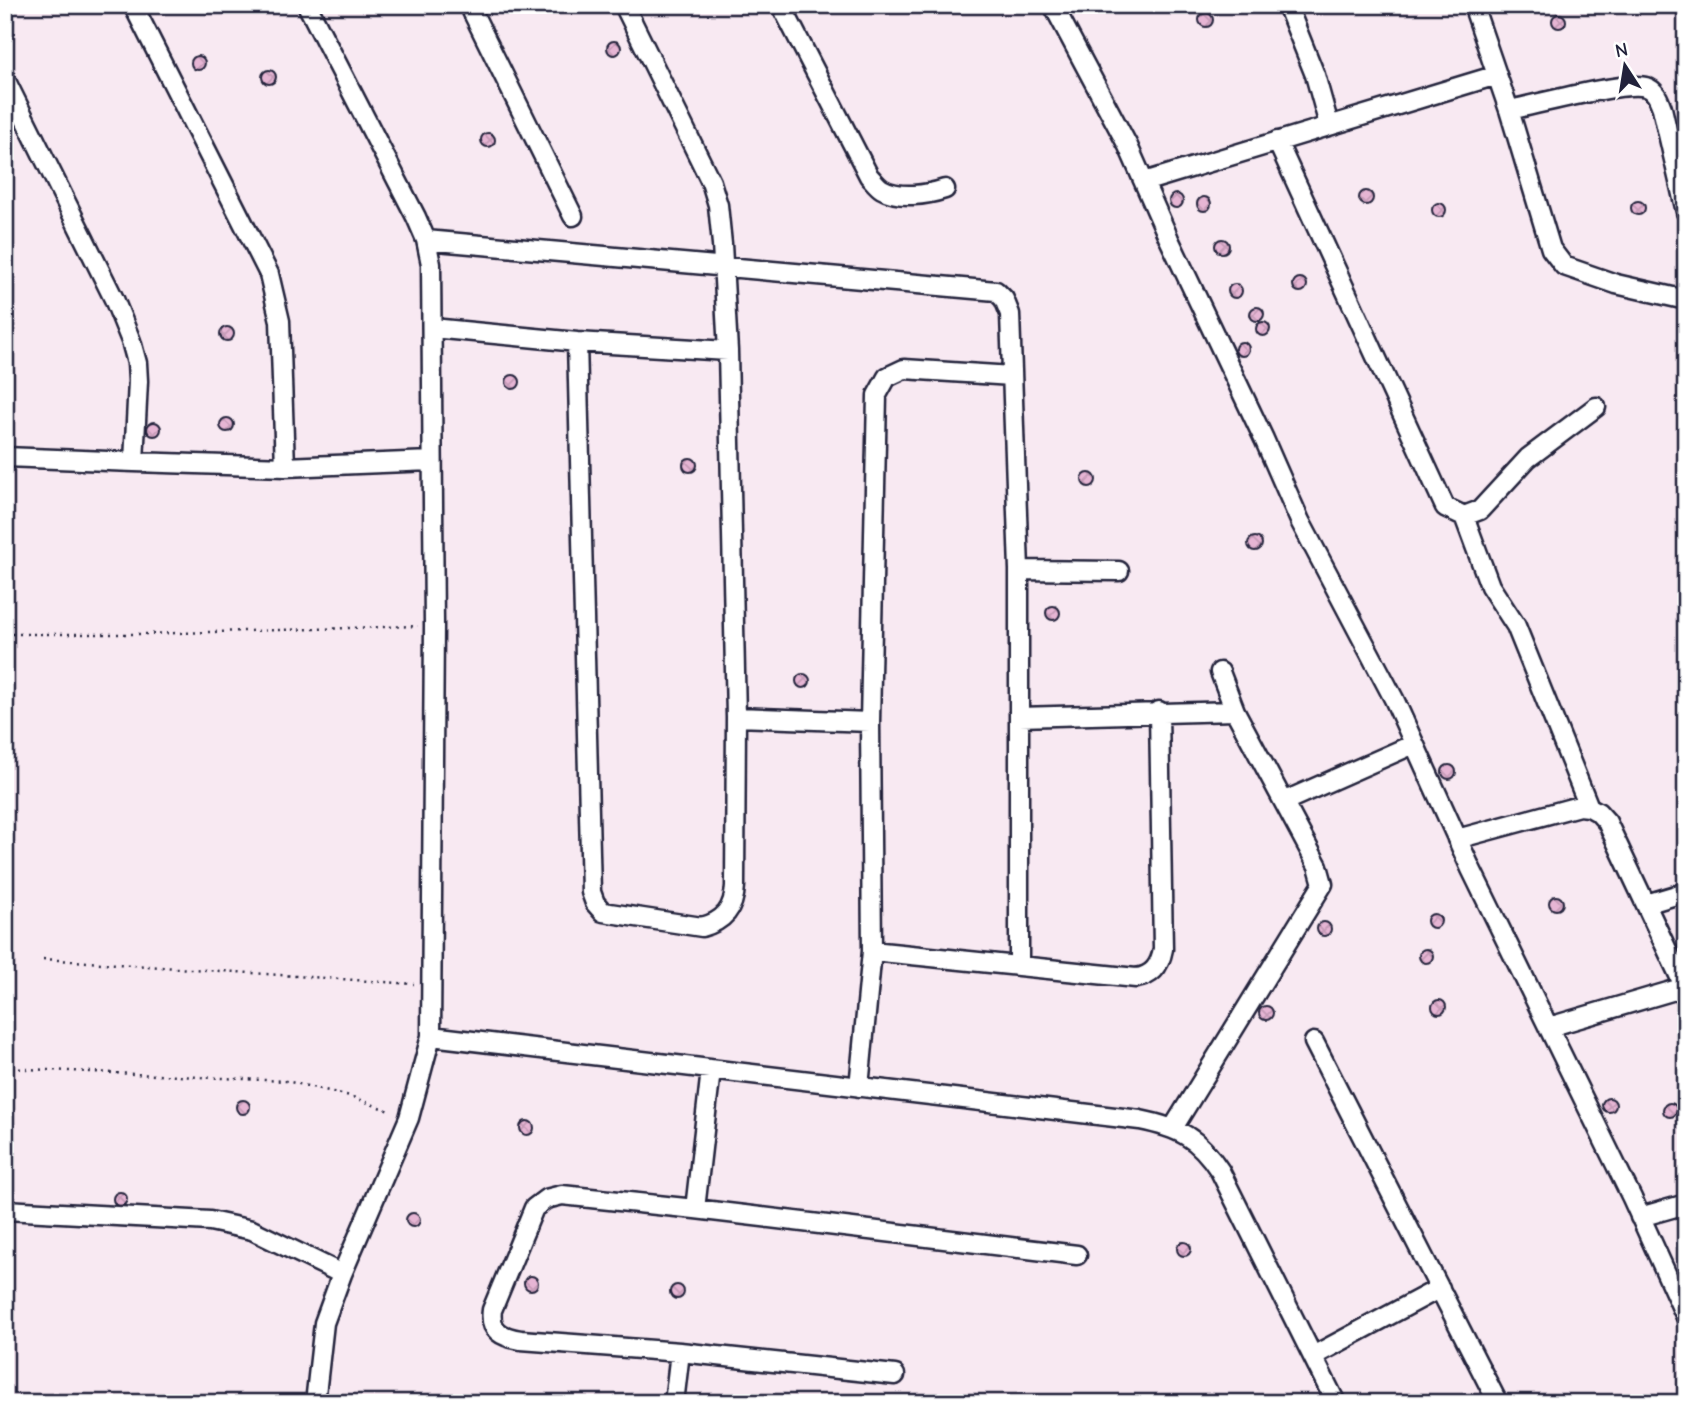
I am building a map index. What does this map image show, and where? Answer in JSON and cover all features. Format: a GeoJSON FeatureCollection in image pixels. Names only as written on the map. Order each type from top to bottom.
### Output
{"type":"FeatureCollection","features":[{"type":"Feature","properties":{"kind":"street"},"geometry":{"type":"LineString","coordinates":[[133,5],[269,274],[280,321],[285,467]]}},
{"type":"Feature","properties":{"kind":"street"},"geometry":{"type":"LineString","coordinates":[[307,5],[426,240],[433,282],[431,461],[435,625],[430,1035],[409,1118],[324,1323],[314,1403]]}},
{"type":"Feature","properties":{"kind":"street"},"geometry":{"type":"LineString","coordinates":[[468,5],[573,216]]}},
{"type":"Feature","properties":{"kind":"street"},"geometry":{"type":"LineString","coordinates":[[577,342],[591,892],[595,903],[603,912],[702,927],[713,924],[729,911],[734,902],[735,886],[736,717],[727,351],[718,205],[711,182],[624,5]]}},
{"type":"Feature","properties":{"kind":"street"},"geometry":{"type":"LineString","coordinates":[[781,5],[869,176],[881,189],[894,192],[916,195],[945,189]]}},
{"type":"Feature","properties":{"kind":"street"},"geometry":{"type":"LineString","coordinates":[[1053,5],[1128,146],[1300,521],[1394,699],[1457,839],[1686,1317]]}},
{"type":"Feature","properties":{"kind":"street"},"geometry":{"type":"LineString","coordinates":[[1287,5],[1315,75],[1329,125]]}},
{"type":"Feature","properties":{"kind":"street"},"geometry":{"type":"LineString","coordinates":[[1473,5],[1556,258],[1563,266],[1616,284],[1686,300]]}},
{"type":"Feature","properties":{"kind":"street"},"geometry":{"type":"LineString","coordinates":[[1143,182],[1497,75]]}},
{"type":"Feature","properties":{"kind":"street"},"geometry":{"type":"LineString","coordinates":[[5,79],[114,299],[131,341],[137,363],[138,381],[134,462]]}},
{"type":"Feature","properties":{"kind":"street"},"geometry":{"type":"LineString","coordinates":[[1509,110],[1624,86],[1646,87],[1658,97],[1662,108],[1686,212]]}},
{"type":"Feature","properties":{"kind":"street"},"geometry":{"type":"LineString","coordinates":[[1277,141],[1441,501],[1451,512],[1464,516],[1480,510],[1528,458],[1596,407]]}},
{"type":"Feature","properties":{"kind":"street"},"geometry":{"type":"LineString","coordinates":[[426,240],[996,291],[1004,299],[1010,314],[1019,570],[1019,966]]}},
{"type":"Feature","properties":{"kind":"street"},"geometry":{"type":"LineString","coordinates":[[432,328],[577,342],[727,351]]}},
{"type":"Feature","properties":{"kind":"street"},"geometry":{"type":"LineString","coordinates":[[859,1087],[872,951],[870,722],[877,395],[887,377],[904,369],[1012,376]]}},
{"type":"Feature","properties":{"kind":"street"},"geometry":{"type":"LineString","coordinates":[[5,457],[285,467],[431,461]]}},
{"type":"Feature","properties":{"kind":"street"},"geometry":{"type":"LineString","coordinates":[[1464,516],[1490,586],[1516,626],[1590,807],[1607,822],[1685,988],[1549,1027]]}},
{"type":"Feature","properties":{"kind":"street"},"geometry":{"type":"LineString","coordinates":[[1019,570],[1119,571]]}},
{"type":"Feature","properties":{"kind":"street"},"geometry":{"type":"LineString","coordinates":[[1173,1128],[1322,888],[1318,866],[1236,711],[1220,672]]}},
{"type":"Feature","properties":{"kind":"street"},"geometry":{"type":"LineString","coordinates":[[1019,716],[1236,711]]}},
{"type":"Feature","properties":{"kind":"street"},"geometry":{"type":"LineString","coordinates":[[872,951],[1146,977],[1157,967],[1163,949],[1159,712]]}},
{"type":"Feature","properties":{"kind":"street"},"geometry":{"type":"LineString","coordinates":[[736,717],[870,722]]}},
{"type":"Feature","properties":{"kind":"street"},"geometry":{"type":"LineString","coordinates":[[1285,801],[1414,744]]}},
{"type":"Feature","properties":{"kind":"street"},"geometry":{"type":"LineString","coordinates":[[1457,839],[1579,806],[1590,807]]}},
{"type":"Feature","properties":{"kind":"street"},"geometry":{"type":"LineString","coordinates":[[1646,904],[1686,892]]}},
{"type":"Feature","properties":{"kind":"street"},"geometry":{"type":"LineString","coordinates":[[430,1035],[1140,1120],[1173,1128],[1200,1145],[1220,1171],[1336,1403]]}},
{"type":"Feature","properties":{"kind":"street"},"geometry":{"type":"LineString","coordinates":[[1314,1042],[1498,1403]]}},
{"type":"Feature","properties":{"kind":"street"},"geometry":{"type":"LineString","coordinates":[[695,1209],[711,1070]]}},
{"type":"Feature","properties":{"kind":"street"},"geometry":{"type":"LineString","coordinates":[[895,1375],[680,1352],[521,1340],[500,1335],[492,1325],[492,1310],[530,1215],[541,1202],[553,1197],[571,1195],[1077,1255]]}},
{"type":"Feature","properties":{"kind":"street"},"geometry":{"type":"LineString","coordinates":[[1640,1217],[1686,1203]]}},
{"type":"Feature","properties":{"kind":"street"},"geometry":{"type":"LineString","coordinates":[[5,1210],[210,1221],[235,1225],[268,1237],[342,1275]]}},
{"type":"Feature","properties":{"kind":"street"},"geometry":{"type":"LineString","coordinates":[[1313,1356],[1440,1288]]}},
{"type":"Feature","properties":{"kind":"street"},"geometry":{"type":"LineString","coordinates":[[674,1403],[680,1352]]}},
{"type":"Feature","properties":{"kind":"path"},"geometry":{"type":"LineString","coordinates":[[5,634],[143,634],[435,625]]}},
{"type":"Feature","properties":{"kind":"path"},"geometry":{"type":"LineString","coordinates":[[43,959],[431,985]]}},
{"type":"Feature","properties":{"kind":"path"},"geometry":{"type":"LineString","coordinates":[[5,1068],[286,1080],[350,1096],[409,1118]]}},
{"type":"Feature","properties":{"kind":"building"},"geometry":{"type":"Polygon","coordinates":[[[1206,13],[1211,15],[1211,25],[1206,27],[1201,25],[1199,20],[1201,15],[1206,13]]]}},
{"type":"Feature","properties":{"kind":"building"},"geometry":{"type":"Polygon","coordinates":[[[1559,14],[1564,16],[1564,26],[1559,28],[1554,26],[1552,21],[1554,16],[1559,14]]]}},
{"type":"Feature","properties":{"kind":"building"},"geometry":{"type":"Polygon","coordinates":[[[614,41],[619,43],[619,53],[614,55],[609,53],[607,48],[609,43],[614,41]]]}},
{"type":"Feature","properties":{"kind":"building"},"geometry":{"type":"Polygon","coordinates":[[[198,56],[203,58],[203,68],[198,70],[193,68],[191,63],[193,58],[198,56]]]}},
{"type":"Feature","properties":{"kind":"building"},"geometry":{"type":"Polygon","coordinates":[[[269,70],[274,72],[274,82],[269,84],[264,82],[262,77],[264,72],[269,70]]]}},
{"type":"Feature","properties":{"kind":"building"},"geometry":{"type":"Polygon","coordinates":[[[488,133],[493,135],[493,145],[488,147],[483,145],[481,140],[483,135],[488,133]]]}},
{"type":"Feature","properties":{"kind":"building"},"geometry":{"type":"Polygon","coordinates":[[[1366,191],[1371,193],[1371,203],[1366,205],[1361,203],[1359,198],[1361,193],[1366,191]]]}},
{"type":"Feature","properties":{"kind":"building"},"geometry":{"type":"Polygon","coordinates":[[[1176,194],[1181,196],[1181,206],[1176,208],[1171,206],[1169,201],[1171,196],[1176,194]]]}},
{"type":"Feature","properties":{"kind":"building"},"geometry":{"type":"Polygon","coordinates":[[[1204,197],[1209,199],[1209,209],[1204,211],[1199,209],[1197,204],[1199,199],[1204,197]]]}},
{"type":"Feature","properties":{"kind":"building"},"geometry":{"type":"Polygon","coordinates":[[[1638,201],[1643,203],[1643,213],[1638,215],[1633,213],[1631,208],[1633,203],[1638,201]]]}},
{"type":"Feature","properties":{"kind":"building"},"geometry":{"type":"Polygon","coordinates":[[[1439,203],[1444,205],[1444,215],[1439,217],[1434,215],[1432,210],[1434,205],[1439,203]]]}},
{"type":"Feature","properties":{"kind":"building"},"geometry":{"type":"Polygon","coordinates":[[[1222,239],[1227,241],[1227,251],[1222,253],[1217,251],[1215,246],[1217,241],[1222,239]]]}},
{"type":"Feature","properties":{"kind":"building"},"geometry":{"type":"Polygon","coordinates":[[[1300,278],[1305,280],[1305,290],[1300,292],[1295,290],[1293,285],[1295,280],[1300,278]]]}},
{"type":"Feature","properties":{"kind":"building"},"geometry":{"type":"Polygon","coordinates":[[[1235,284],[1240,286],[1240,296],[1235,298],[1230,296],[1228,291],[1230,286],[1235,284]]]}},
{"type":"Feature","properties":{"kind":"building"},"geometry":{"type":"Polygon","coordinates":[[[1257,307],[1262,309],[1262,319],[1257,321],[1252,319],[1250,314],[1252,309],[1257,307]]]}},
{"type":"Feature","properties":{"kind":"building"},"geometry":{"type":"Polygon","coordinates":[[[1263,322],[1268,324],[1268,334],[1263,336],[1258,334],[1256,329],[1258,324],[1263,322]]]}},
{"type":"Feature","properties":{"kind":"building"},"geometry":{"type":"Polygon","coordinates":[[[227,327],[232,329],[232,339],[227,341],[222,339],[220,334],[222,329],[227,327]]]}},
{"type":"Feature","properties":{"kind":"building"},"geometry":{"type":"Polygon","coordinates":[[[1242,342],[1247,344],[1247,354],[1242,356],[1237,354],[1235,349],[1237,344],[1242,342]]]}},
{"type":"Feature","properties":{"kind":"building"},"geometry":{"type":"Polygon","coordinates":[[[513,375],[518,377],[518,387],[513,389],[508,387],[506,382],[508,377],[513,375]]]}},
{"type":"Feature","properties":{"kind":"building"},"geometry":{"type":"Polygon","coordinates":[[[227,418],[232,420],[232,430],[227,432],[222,430],[220,425],[222,420],[227,418]]]}},
{"type":"Feature","properties":{"kind":"building"},"geometry":{"type":"Polygon","coordinates":[[[154,422],[159,424],[159,434],[154,436],[149,434],[147,429],[149,424],[154,422]]]}},
{"type":"Feature","properties":{"kind":"building"},"geometry":{"type":"Polygon","coordinates":[[[690,458],[695,460],[695,470],[690,472],[685,470],[683,465],[685,460],[690,458]]]}},
{"type":"Feature","properties":{"kind":"building"},"geometry":{"type":"Polygon","coordinates":[[[1089,473],[1094,475],[1094,485],[1089,487],[1084,485],[1082,480],[1084,475],[1089,473]]]}},
{"type":"Feature","properties":{"kind":"building"},"geometry":{"type":"Polygon","coordinates":[[[1255,537],[1260,539],[1260,549],[1255,551],[1250,549],[1248,544],[1250,539],[1255,537]]]}},
{"type":"Feature","properties":{"kind":"building"},"geometry":{"type":"Polygon","coordinates":[[[1053,606],[1058,608],[1058,618],[1053,620],[1048,618],[1046,613],[1048,608],[1053,606]]]}},
{"type":"Feature","properties":{"kind":"building"},"geometry":{"type":"Polygon","coordinates":[[[803,674],[808,676],[808,686],[803,688],[798,686],[796,681],[798,676],[803,674]]]}},
{"type":"Feature","properties":{"kind":"building"},"geometry":{"type":"Polygon","coordinates":[[[1449,765],[1454,767],[1454,777],[1449,779],[1444,777],[1442,772],[1444,767],[1449,765]]]}},
{"type":"Feature","properties":{"kind":"building"},"geometry":{"type":"Polygon","coordinates":[[[1556,896],[1561,898],[1561,908],[1556,910],[1551,908],[1549,903],[1551,898],[1556,896]]]}},
{"type":"Feature","properties":{"kind":"building"},"geometry":{"type":"Polygon","coordinates":[[[1434,914],[1439,916],[1439,926],[1434,928],[1429,926],[1427,921],[1429,916],[1434,914]]]}},
{"type":"Feature","properties":{"kind":"building"},"geometry":{"type":"Polygon","coordinates":[[[1324,922],[1329,924],[1329,934],[1324,936],[1319,934],[1317,929],[1319,924],[1324,922]]]}},
{"type":"Feature","properties":{"kind":"building"},"geometry":{"type":"Polygon","coordinates":[[[1426,949],[1431,951],[1431,961],[1426,963],[1421,961],[1419,956],[1421,951],[1426,949]]]}},
{"type":"Feature","properties":{"kind":"building"},"geometry":{"type":"Polygon","coordinates":[[[1439,1000],[1444,1002],[1444,1012],[1439,1014],[1434,1012],[1432,1007],[1434,1002],[1439,1000]]]}},
{"type":"Feature","properties":{"kind":"building"},"geometry":{"type":"Polygon","coordinates":[[[1266,1006],[1271,1008],[1271,1018],[1266,1020],[1261,1018],[1259,1013],[1261,1008],[1266,1006]]]}},
{"type":"Feature","properties":{"kind":"building"},"geometry":{"type":"Polygon","coordinates":[[[1609,1098],[1614,1100],[1614,1110],[1609,1112],[1604,1110],[1602,1105],[1604,1100],[1609,1098]]]}},
{"type":"Feature","properties":{"kind":"building"},"geometry":{"type":"Polygon","coordinates":[[[243,1100],[248,1102],[248,1112],[243,1114],[238,1112],[236,1107],[238,1102],[243,1100]]]}},
{"type":"Feature","properties":{"kind":"building"},"geometry":{"type":"Polygon","coordinates":[[[1670,1103],[1675,1105],[1675,1115],[1670,1117],[1665,1115],[1663,1110],[1665,1105],[1670,1103]]]}},
{"type":"Feature","properties":{"kind":"building"},"geometry":{"type":"Polygon","coordinates":[[[527,1121],[532,1123],[532,1133],[527,1135],[522,1133],[520,1128],[522,1123],[527,1121]]]}},
{"type":"Feature","properties":{"kind":"building"},"geometry":{"type":"Polygon","coordinates":[[[120,1192],[125,1194],[125,1204],[120,1206],[115,1204],[113,1199],[115,1194],[120,1192]]]}},
{"type":"Feature","properties":{"kind":"building"},"geometry":{"type":"Polygon","coordinates":[[[413,1213],[418,1215],[418,1225],[413,1227],[408,1225],[406,1220],[408,1215],[413,1213]]]}},
{"type":"Feature","properties":{"kind":"building"},"geometry":{"type":"Polygon","coordinates":[[[1184,1242],[1189,1244],[1189,1254],[1184,1256],[1179,1254],[1177,1249],[1179,1244],[1184,1242]]]}},
{"type":"Feature","properties":{"kind":"building"},"geometry":{"type":"Polygon","coordinates":[[[531,1276],[536,1278],[536,1288],[531,1290],[526,1288],[524,1283],[526,1278],[531,1276]]]}},
{"type":"Feature","properties":{"kind":"building"},"geometry":{"type":"Polygon","coordinates":[[[677,1285],[682,1287],[682,1297],[677,1299],[672,1297],[670,1292],[672,1287],[677,1285]]]}}]}
